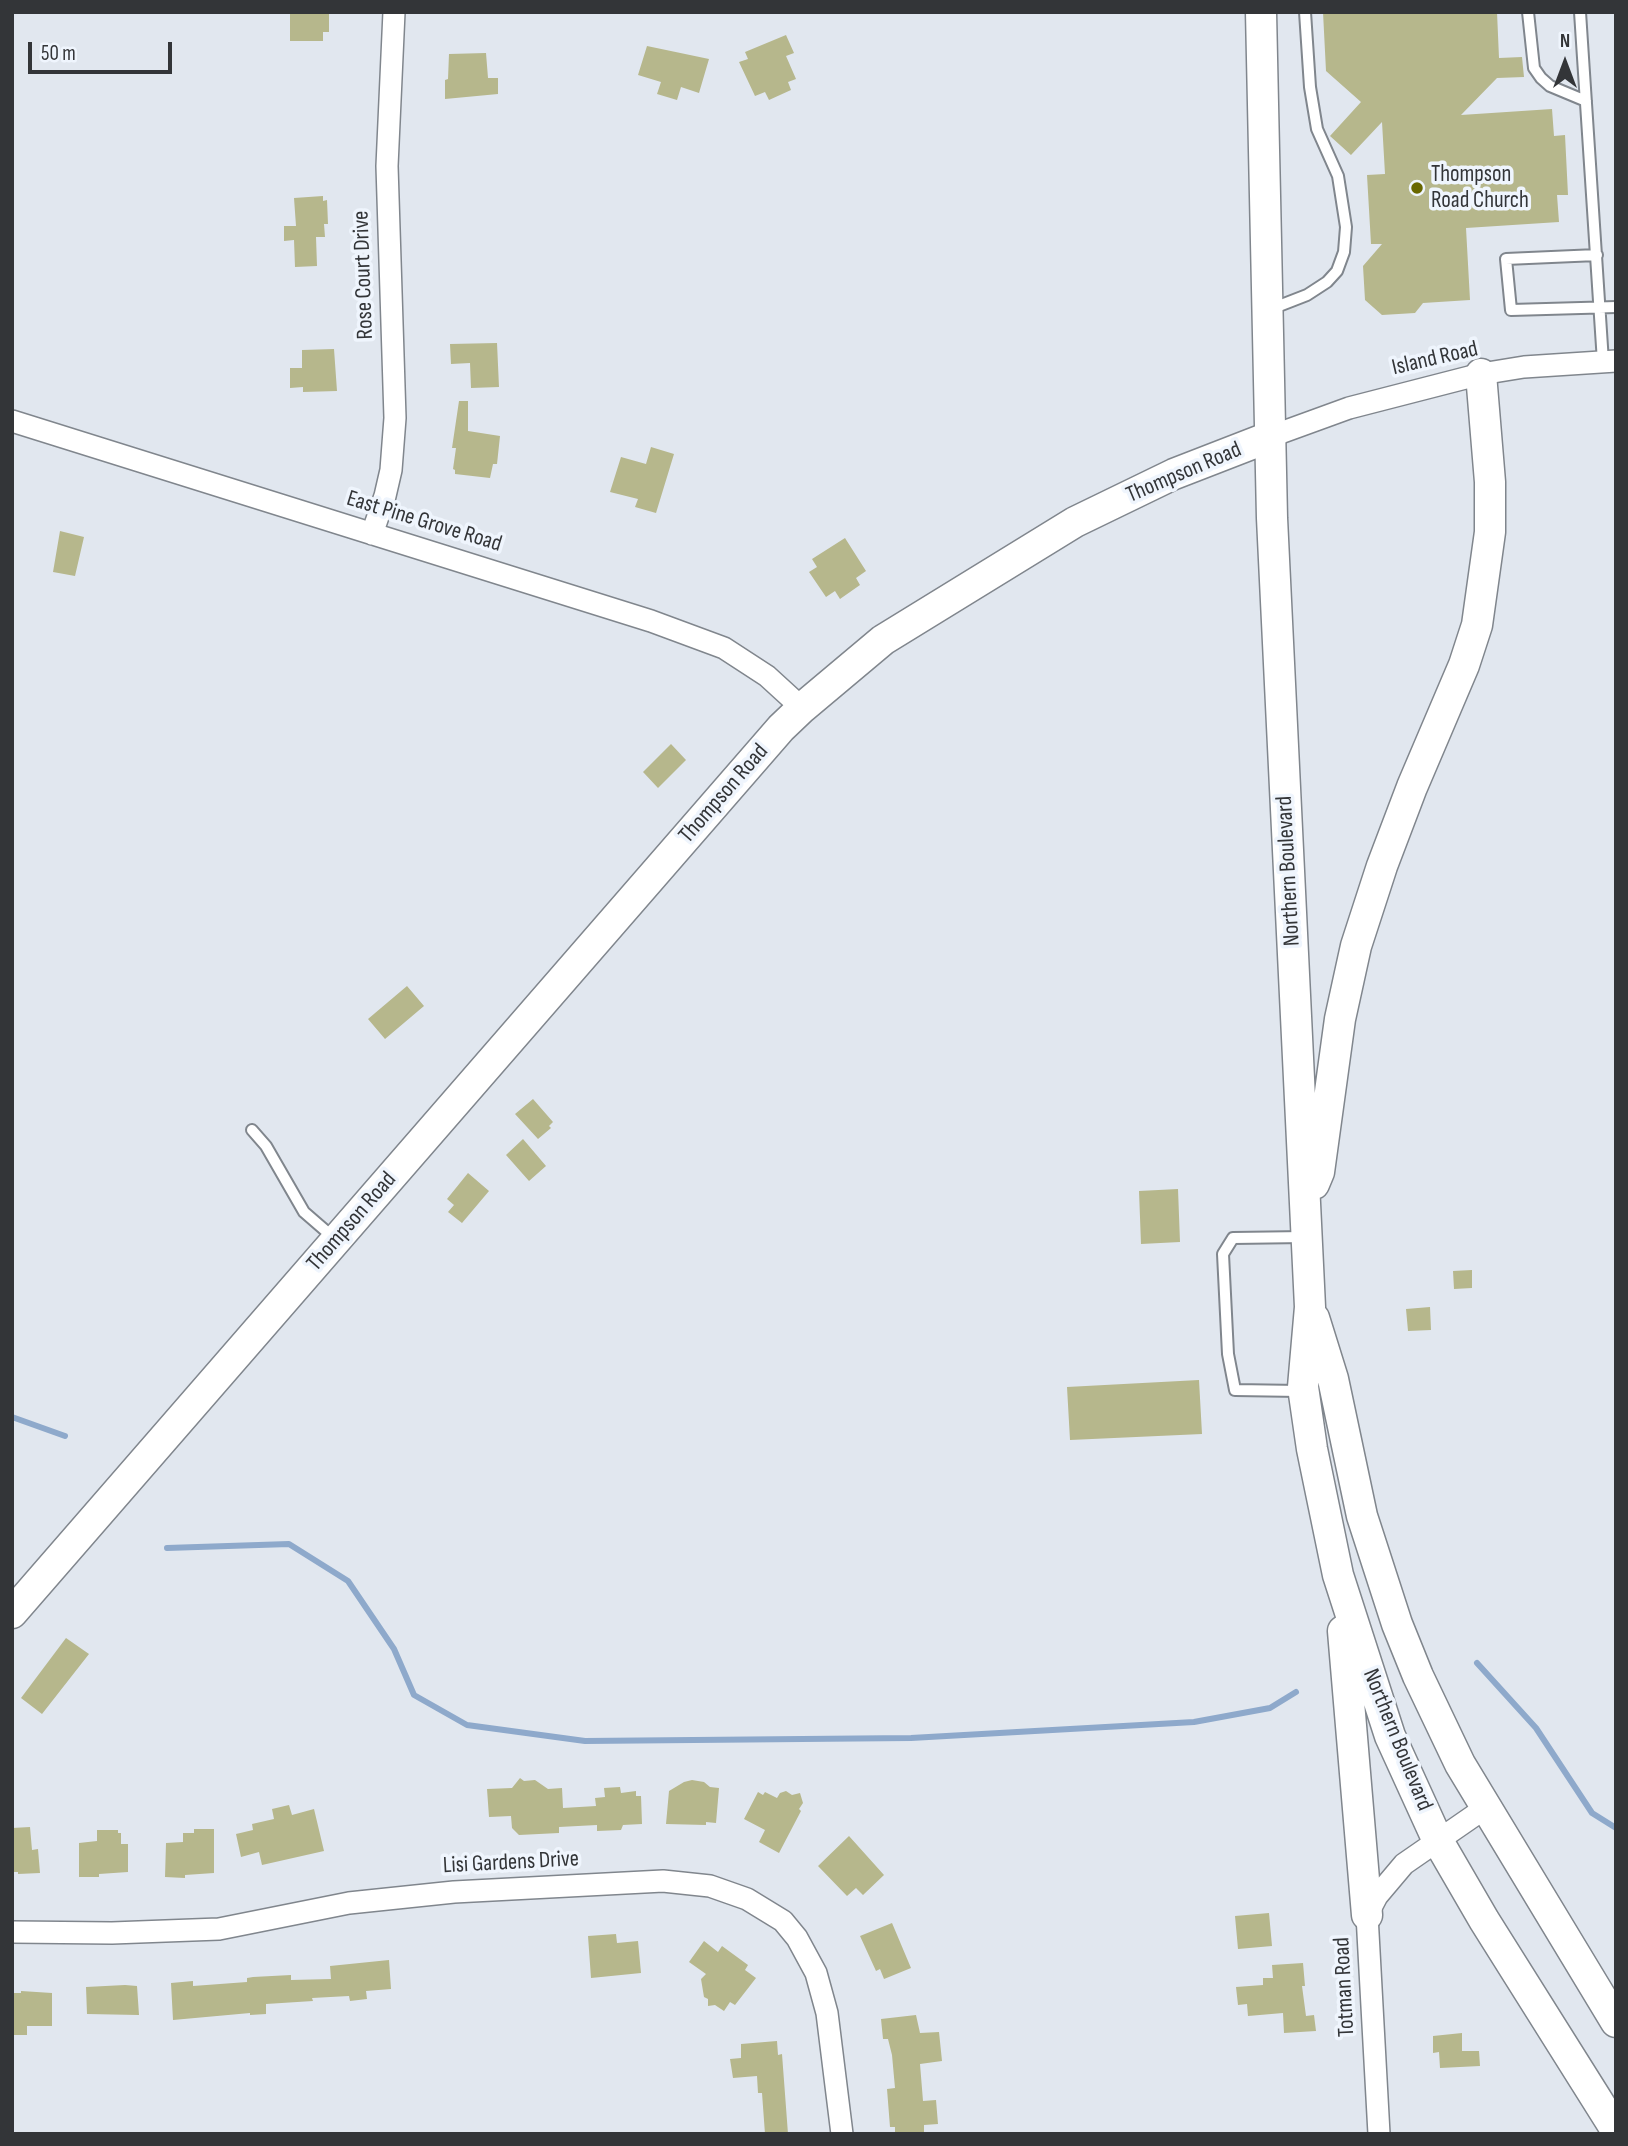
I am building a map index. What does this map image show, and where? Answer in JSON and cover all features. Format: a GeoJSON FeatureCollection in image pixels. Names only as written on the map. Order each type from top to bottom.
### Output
{"type":"FeatureCollection","features":[{"type":"Feature","properties":{"kind":"main road","name":"Thompson Road"},"geometry":{"type":"LineString","coordinates":[[12,1613],[772,738],[802,708],[883,640],[1075,522],[1174,474],[1272,436],[1261,12]]}},
{"type":"Feature","properties":{"kind":"main road"},"geometry":{"type":"LineString","coordinates":[[1305,1207],[1319,1172],[1340,1019],[1356,946],[1382,866],[1464,665],[1477,625],[1490,532],[1490,482],[1481,374]]}},
{"type":"Feature","properties":{"kind":"main road","name":"Northern Boulevard"},"geometry":{"type":"LineString","coordinates":[[1272,436],[1272,518],[1310,1307],[1303,1391],[1312,1449],[1338,1575],[1390,1736],[1437,1839],[1484,1920],[1616,2130]]}},
{"type":"Feature","properties":{"kind":"main road","name":"Northern Boulevard"},"geometry":{"type":"LineString","coordinates":[[1310,1307],[1333,1379],[1362,1516],[1397,1624],[1418,1676],[1460,1763],[1616,2022]]}},
{"type":"Feature","properties":{"kind":"main road"},"geometry":{"type":"LineString","coordinates":[[1338,1575],[1367,1915]]}},
{"type":"Feature","properties":{"kind":"street","name":"Rose Court Drive"},"geometry":{"type":"LineString","coordinates":[[373,534],[391,470],[395,418],[387,166],[394,12]]}},
{"type":"Feature","properties":{"kind":"street","name":"Island Road"},"geometry":{"type":"LineString","coordinates":[[1272,436],[1349,408],[1481,374],[1524,367],[1609,362]]}},
{"type":"Feature","properties":{"kind":"street","name":"East Pine Grove Road"},"geometry":{"type":"LineString","coordinates":[[12,421],[651,621],[724,648],[767,676],[802,708]]}},
{"type":"Feature","properties":{"kind":"street","name":"Totman Road"},"geometry":{"type":"LineString","coordinates":[[1379,2134],[1367,1915],[1377,1896],[1404,1864],[1486,1808]]}},
{"type":"Feature","properties":{"kind":"street","name":"Lisi Gardens Drive"},"geometry":{"type":"LineString","coordinates":[[12,1932],[112,1933],[219,1929],[349,1903],[454,1892],[663,1881],[710,1886],[747,1899],[783,1921],[797,1938],[816,1973],[827,2013],[842,2134]]}},
{"type":"Feature","properties":{"kind":"lane"},"geometry":{"type":"LineString","coordinates":[[1268,310],[1307,295],[1327,282],[1337,271],[1344,252],[1346,227],[1338,176],[1317,129],[1310,87],[1305,12]]}},
{"type":"Feature","properties":{"kind":"lane"},"geometry":{"type":"LineString","coordinates":[[1528,12],[1534,68],[1550,86],[1586,101]]}},
{"type":"Feature","properties":{"kind":"lane"},"geometry":{"type":"LineString","coordinates":[[1580,12],[1600,308],[1609,362]]}},
{"type":"Feature","properties":{"kind":"lane"},"geometry":{"type":"LineString","coordinates":[[1597,255],[1506,259],[1511,310],[1616,307]]}},
{"type":"Feature","properties":{"kind":"lane"},"geometry":{"type":"LineString","coordinates":[[252,1129],[266,1146],[304,1212],[336,1240]]}},
{"type":"Feature","properties":{"kind":"lane"},"geometry":{"type":"LineString","coordinates":[[1303,1391],[1235,1390],[1228,1354],[1223,1254],[1233,1238],[1307,1237]]}},
{"type":"Feature","properties":{"kind":"building"},"geometry":{"type":"Polygon","coordinates":[[[290,12],[329,12],[329,32],[323,32],[323,41],[290,41],[290,12]]]}},
{"type":"Feature","properties":{"kind":"building"},"geometry":{"type":"Polygon","coordinates":[[[1323,12],[1497,12],[1499,58],[1522,57],[1524,77],[1497,78],[1461,115],[1552,109],[1554,136],[1565,135],[1568,195],[1557,195],[1559,222],[1466,228],[1470,300],[1423,303],[1415,313],[1382,315],[1365,300],[1363,266],[1382,244],[1371,244],[1367,175],[1385,174],[1382,122],[1351,155],[1330,136],[1361,102],[1326,71],[1323,12]]]}},
{"type":"Feature","properties":{"kind":"building"},"geometry":{"type":"Polygon","coordinates":[[[786,35],[794,53],[786,56],[796,79],[788,82],[791,90],[769,100],[765,92],[755,96],[739,62],[748,59],[745,52],[786,35]]]}},
{"type":"Feature","properties":{"kind":"building"},"geometry":{"type":"Polygon","coordinates":[[[647,46],[709,59],[699,93],[681,87],[677,100],[657,94],[661,82],[638,75],[647,46]]]}},
{"type":"Feature","properties":{"kind":"building"},"geometry":{"type":"Polygon","coordinates":[[[486,53],[488,78],[498,78],[498,94],[445,99],[449,54],[486,53]]]}},
{"type":"Feature","properties":{"kind":"building"},"geometry":{"type":"Polygon","coordinates":[[[323,196],[323,201],[327,200],[328,224],[324,224],[325,237],[316,237],[317,266],[295,267],[294,240],[284,241],[284,226],[296,226],[294,198],[323,196]]]}},
{"type":"Feature","properties":{"kind":"building"},"geometry":{"type":"Polygon","coordinates":[[[497,343],[499,387],[471,388],[470,363],[451,364],[450,344],[497,343]]]}},
{"type":"Feature","properties":{"kind":"building"},"geometry":{"type":"Polygon","coordinates":[[[334,349],[337,391],[303,392],[303,387],[290,388],[290,368],[302,368],[302,350],[334,349]]]}},
{"type":"Feature","properties":{"kind":"building"},"geometry":{"type":"Polygon","coordinates":[[[459,401],[468,401],[468,431],[500,436],[497,464],[493,464],[490,478],[455,474],[453,469],[456,448],[452,448],[459,401]]]}},
{"type":"Feature","properties":{"kind":"building"},"geometry":{"type":"Polygon","coordinates":[[[651,447],[674,454],[656,513],[635,507],[638,499],[610,492],[621,457],[646,464],[651,447]]]}},
{"type":"Feature","properties":{"kind":"building"},"geometry":{"type":"Polygon","coordinates":[[[60,531],[84,537],[75,576],[53,572],[60,531]]]}},
{"type":"Feature","properties":{"kind":"building"},"geometry":{"type":"Polygon","coordinates":[[[845,538],[866,571],[856,578],[860,585],[840,599],[835,591],[826,597],[809,572],[817,567],[812,559],[845,538]]]}},
{"type":"Feature","properties":{"kind":"building"},"geometry":{"type":"Polygon","coordinates":[[[671,744],[686,760],[658,788],[643,772],[671,744]]]}},
{"type":"Feature","properties":{"kind":"building"},"geometry":{"type":"Polygon","coordinates":[[[407,986],[424,1006],[385,1039],[368,1019],[407,986]]]}},
{"type":"Feature","properties":{"kind":"building"},"geometry":{"type":"Polygon","coordinates":[[[533,1099],[553,1122],[549,1126],[551,1128],[538,1139],[515,1114],[533,1099]]]}},
{"type":"Feature","properties":{"kind":"building"},"geometry":{"type":"Polygon","coordinates":[[[523,1139],[546,1166],[529,1181],[506,1155],[523,1139]]]}},
{"type":"Feature","properties":{"kind":"building"},"geometry":{"type":"Polygon","coordinates":[[[468,1173],[489,1191],[462,1223],[448,1212],[454,1205],[447,1199],[468,1173]]]}},
{"type":"Feature","properties":{"kind":"building"},"geometry":{"type":"Polygon","coordinates":[[[1178,1189],[1180,1242],[1141,1244],[1139,1191],[1178,1189]]]}},
{"type":"Feature","properties":{"kind":"building"},"geometry":{"type":"Polygon","coordinates":[[[1472,1270],[1472,1288],[1454,1289],[1453,1271],[1472,1270]]]}},
{"type":"Feature","properties":{"kind":"building"},"geometry":{"type":"Polygon","coordinates":[[[1430,1307],[1431,1330],[1408,1331],[1406,1309],[1430,1307]]]}},
{"type":"Feature","properties":{"kind":"building"},"geometry":{"type":"Polygon","coordinates":[[[1199,1380],[1202,1434],[1070,1440],[1067,1387],[1199,1380]]]}},
{"type":"Feature","properties":{"kind":"building"},"geometry":{"type":"Polygon","coordinates":[[[66,1638],[89,1654],[42,1714],[21,1698],[66,1638]]]}},
{"type":"Feature","properties":{"kind":"building"},"geometry":{"type":"Polygon","coordinates":[[[520,1778],[524,1781],[535,1780],[548,1789],[562,1788],[563,1808],[596,1806],[595,1798],[605,1797],[604,1788],[620,1787],[621,1793],[636,1791],[636,1796],[641,1796],[642,1824],[623,1825],[621,1830],[597,1831],[597,1825],[559,1827],[559,1833],[519,1835],[512,1828],[511,1816],[489,1817],[487,1789],[512,1788],[520,1778]]]}},
{"type":"Feature","properties":{"kind":"building"},"geometry":{"type":"Polygon","coordinates":[[[692,1780],[719,1788],[716,1823],[666,1824],[669,1791],[692,1780]]]}},
{"type":"Feature","properties":{"kind":"building"},"geometry":{"type":"Polygon","coordinates":[[[786,1791],[792,1795],[800,1793],[803,1803],[779,1853],[759,1842],[765,1830],[744,1819],[758,1792],[763,1795],[765,1792],[777,1798],[780,1793],[786,1791]]]}},
{"type":"Feature","properties":{"kind":"building"},"geometry":{"type":"Polygon","coordinates":[[[289,1805],[292,1815],[314,1809],[324,1851],[262,1865],[259,1852],[241,1857],[236,1834],[253,1830],[252,1824],[274,1819],[272,1809],[289,1805]]]}},
{"type":"Feature","properties":{"kind":"building"},"geometry":{"type":"Polygon","coordinates":[[[30,1827],[32,1850],[38,1849],[40,1873],[18,1874],[12,1872],[12,1828],[30,1827]]]}},
{"type":"Feature","properties":{"kind":"building"},"geometry":{"type":"Polygon","coordinates":[[[194,1829],[214,1829],[214,1873],[185,1875],[185,1878],[165,1877],[166,1843],[183,1842],[183,1833],[194,1833],[194,1829]]]}},
{"type":"Feature","properties":{"kind":"building"},"geometry":{"type":"Polygon","coordinates":[[[97,1830],[118,1830],[118,1833],[121,1833],[121,1844],[128,1844],[128,1872],[79,1877],[79,1843],[97,1841],[97,1830]]]}},
{"type":"Feature","properties":{"kind":"building"},"geometry":{"type":"Polygon","coordinates":[[[849,1836],[884,1875],[863,1895],[856,1888],[847,1896],[818,1866],[849,1836]]]}},
{"type":"Feature","properties":{"kind":"building"},"geometry":{"type":"Polygon","coordinates":[[[1269,1913],[1272,1946],[1238,1949],[1235,1916],[1269,1913]]]}},
{"type":"Feature","properties":{"kind":"building"},"geometry":{"type":"Polygon","coordinates":[[[892,1923],[911,1968],[884,1979],[880,1969],[876,1971],[860,1936],[892,1923]]]}},
{"type":"Feature","properties":{"kind":"building"},"geometry":{"type":"Polygon","coordinates":[[[616,1934],[617,1943],[638,1941],[641,1973],[591,1978],[588,1936],[616,1934]]]}},
{"type":"Feature","properties":{"kind":"building"},"geometry":{"type":"Polygon","coordinates":[[[704,1941],[718,1952],[722,1946],[748,1965],[745,1970],[756,1978],[735,2005],[730,2002],[724,2011],[715,2005],[708,2006],[701,1979],[706,1974],[689,1962],[704,1941]]]}},
{"type":"Feature","properties":{"kind":"building"},"geometry":{"type":"Polygon","coordinates":[[[389,1960],[391,1989],[366,1991],[367,1999],[350,2001],[349,1996],[312,1998],[313,2001],[266,2004],[266,2014],[173,2020],[171,1983],[193,1981],[193,1986],[247,1982],[247,1978],[253,1977],[291,1975],[291,1980],[331,1979],[330,1966],[389,1960]]]}},
{"type":"Feature","properties":{"kind":"building"},"geometry":{"type":"Polygon","coordinates":[[[1303,1963],[1305,1986],[1302,1986],[1306,2016],[1314,2015],[1316,2031],[1284,2033],[1283,2013],[1248,2016],[1247,2004],[1238,2005],[1236,1987],[1263,1985],[1263,1978],[1273,1978],[1272,1965],[1303,1963]]]}},
{"type":"Feature","properties":{"kind":"building"},"geometry":{"type":"Polygon","coordinates":[[[137,1986],[139,2015],[87,2014],[86,1987],[137,1986]]]}},
{"type":"Feature","properties":{"kind":"building"},"geometry":{"type":"Polygon","coordinates":[[[12,1993],[52,1993],[52,2026],[27,2026],[27,2035],[12,2035],[12,1993]]]}},
{"type":"Feature","properties":{"kind":"building"},"geometry":{"type":"Polygon","coordinates":[[[916,2015],[920,2033],[939,2032],[942,2061],[920,2064],[923,2101],[936,2100],[938,2124],[924,2125],[924,2134],[895,2134],[895,2127],[890,2127],[887,2089],[895,2088],[892,2055],[888,2039],[883,2039],[881,2019],[916,2015]]]}},
{"type":"Feature","properties":{"kind":"building"},"geometry":{"type":"Polygon","coordinates":[[[1462,2033],[1462,2051],[1479,2051],[1480,2066],[1440,2068],[1439,2052],[1433,2053],[1433,2036],[1462,2033]]]}},
{"type":"Feature","properties":{"kind":"building"},"geometry":{"type":"Polygon","coordinates":[[[777,2041],[778,2055],[782,2054],[788,2134],[765,2134],[762,2093],[758,2093],[757,2076],[733,2078],[730,2059],[741,2058],[741,2044],[777,2041]]]}},
{"type":"Feature","properties":{"kind":"waterway"},"geometry":{"type":"LineString","coordinates":[[12,1417],[65,1436]]}},
{"type":"Feature","properties":{"kind":"waterway"},"geometry":{"type":"LineString","coordinates":[[167,1548],[289,1544],[348,1581],[394,1649],[414,1695],[467,1725],[585,1741],[911,1738],[1194,1722],[1270,1708],[1296,1692]]}},
{"type":"Feature","properties":{"kind":"waterway"},"geometry":{"type":"LineString","coordinates":[[1477,1663],[1536,1728],[1592,1813],[1616,1828]]}},
{"type":"Feature","properties":{"kind":"place","name":"Thompson Road Church"},"geometry":{"type":"Point","coordinates":[1417,188]}}]}
